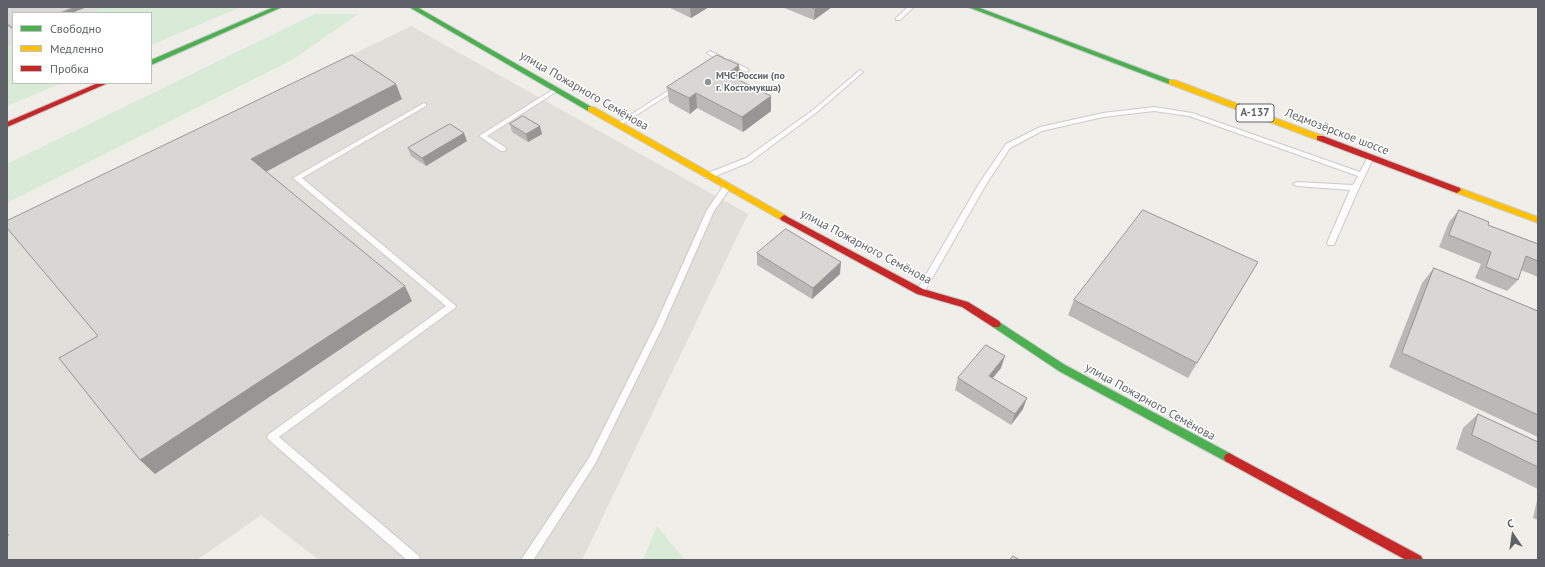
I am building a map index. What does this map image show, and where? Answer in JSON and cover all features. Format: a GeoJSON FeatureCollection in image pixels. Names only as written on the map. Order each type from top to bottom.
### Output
{"type":"FeatureCollection","features":[{"type":"Feature","properties":{"kind":"street"},"geometry":{"type":"LineString","coordinates":[[152,63],[279,7]]}},
{"type":"Feature","properties":{"kind":"street","name":"улица Пожарного Семёнова"},"geometry":{"type":"LineString","coordinates":[[412,7],[558,89],[727,187],[920,292],[965,304],[1062,368],[1417,560]]}},
{"type":"Feature","properties":{"kind":"street","name":"Ледмозёрское шоссе"},"geometry":{"type":"LineString","coordinates":[[971,7],[1538,220]]}},
{"type":"Feature","properties":{"kind":"street"},"geometry":{"type":"LineString","coordinates":[[7,125],[102,84]]}},
{"type":"Feature","properties":{"kind":"lane"},"geometry":{"type":"LineString","coordinates":[[898,19],[911,7]]}},
{"type":"Feature","properties":{"kind":"lane"},"geometry":{"type":"LineString","coordinates":[[710,53],[746,70]]}},
{"type":"Feature","properties":{"kind":"lane"},"geometry":{"type":"LineString","coordinates":[[708,66],[720,58]]}},
{"type":"Feature","properties":{"kind":"lane"},"geometry":{"type":"LineString","coordinates":[[708,176],[748,160],[815,111],[860,72]]}},
{"type":"Feature","properties":{"kind":"lane"},"geometry":{"type":"LineString","coordinates":[[619,124],[682,83]]}},
{"type":"Feature","properties":{"kind":"lane"},"geometry":{"type":"LineString","coordinates":[[503,149],[482,136],[558,89]]}},
{"type":"Feature","properties":{"kind":"lane"},"geometry":{"type":"LineString","coordinates":[[416,560],[272,437],[452,306],[297,178],[424,106]]}},
{"type":"Feature","properties":{"kind":"lane"},"geometry":{"type":"LineString","coordinates":[[920,292],[984,182],[1008,146],[1040,129],[1103,114],[1154,109],[1190,114],[1362,175]]}},
{"type":"Feature","properties":{"kind":"lane"},"geometry":{"type":"LineString","coordinates":[[1331,243],[1355,188],[1372,157]]}},
{"type":"Feature","properties":{"kind":"lane"},"geometry":{"type":"LineString","coordinates":[[1297,184],[1355,188]]}},
{"type":"Feature","properties":{"kind":"lane"},"geometry":{"type":"LineString","coordinates":[[526,560],[592,461],[659,326],[711,210],[727,187]]}},
{"type":"Feature","properties":{"kind":"shaded area"},"geometry":{"type":"Polygon","coordinates":[[[7,7],[121,7],[108,12],[12,12],[12,49],[7,51],[7,7]]]}},
{"type":"Feature","properties":{"kind":"shaded area"},"geometry":{"type":"Polygon","coordinates":[[[411,26],[748,214],[582,560],[319,560],[261,515],[197,560],[7,560],[7,223],[411,26]]]}},
{"type":"Feature","properties":{"kind":"green space"},"geometry":{"type":"Polygon","coordinates":[[[105,7],[241,7],[152,45],[152,12],[92,12],[105,7]]]}},
{"type":"Feature","properties":{"kind":"green space"},"geometry":{"type":"Polygon","coordinates":[[[315,14],[358,14],[292,60],[7,203],[7,164],[315,14]]]}},
{"type":"Feature","properties":{"kind":"green space"},"geometry":{"type":"Polygon","coordinates":[[[12,44],[12,84],[60,84],[7,106],[7,46],[12,44]]]}},
{"type":"Feature","properties":{"kind":"green space"},"geometry":{"type":"Polygon","coordinates":[[[657,526],[685,560],[643,560],[657,526]]]}},
{"type":"Feature","properties":{"kind":"building"},"geometry":{"type":"Polygon","coordinates":[[[7,7],[75,7],[62,12],[12,12],[12,27],[7,24],[7,7]]]}},
{"type":"Feature","properties":{"kind":"building"},"geometry":{"type":"Polygon","coordinates":[[[352,55],[396,84],[251,159],[405,286],[140,460],[59,358],[98,336],[7,228],[7,221],[352,55]]]}},
{"type":"Feature","properties":{"kind":"building"},"geometry":{"type":"Polygon","coordinates":[[[717,55],[739,65],[727,74],[771,96],[742,117],[696,93],[689,98],[667,87],[717,55]]]}},
{"type":"Feature","properties":{"kind":"building"},"geometry":{"type":"Polygon","coordinates":[[[523,116],[540,126],[526,134],[510,124],[523,116]]]}},
{"type":"Feature","properties":{"kind":"building"},"geometry":{"type":"Polygon","coordinates":[[[450,124],[464,133],[422,158],[408,148],[450,124]]]}},
{"type":"Feature","properties":{"kind":"building"},"geometry":{"type":"Polygon","coordinates":[[[1143,210],[1258,262],[1197,363],[1074,300],[1143,210]]]}},
{"type":"Feature","properties":{"kind":"building"},"geometry":{"type":"Polygon","coordinates":[[[1459,210],[1489,222],[1488,225],[1538,244],[1538,261],[1526,256],[1518,280],[1486,267],[1491,252],[1449,235],[1459,210]]]}},
{"type":"Feature","properties":{"kind":"building"},"geometry":{"type":"Polygon","coordinates":[[[786,229],[841,262],[813,288],[757,253],[786,229]]]}},
{"type":"Feature","properties":{"kind":"building"},"geometry":{"type":"Polygon","coordinates":[[[1434,268],[1538,311],[1538,415],[1402,353],[1434,268]]]}},
{"type":"Feature","properties":{"kind":"building"},"geometry":{"type":"Polygon","coordinates":[[[986,345],[1005,356],[989,376],[1027,398],[1015,414],[958,378],[986,345]]]}},
{"type":"Feature","properties":{"kind":"building"},"geometry":{"type":"Polygon","coordinates":[[[1478,414],[1538,442],[1538,467],[1472,435],[1478,414]]]}},
{"type":"Feature","properties":{"kind":"building"},"geometry":{"type":"Polygon","coordinates":[[[1013,556],[1020,560],[1010,560],[1013,556]]]}},
{"type":"Feature","properties":{"kind":"traffic: fast"},"geometry":{"type":"LineString","coordinates":[[152,63],[279,7]]}},
{"type":"Feature","properties":{"kind":"traffic: fast"},"geometry":{"type":"LineString","coordinates":[[412,7],[591,109]]}},
{"type":"Feature","properties":{"kind":"traffic: fast"},"geometry":{"type":"LineString","coordinates":[[971,7],[1172,82]]}},
{"type":"Feature","properties":{"kind":"traffic: fast"},"geometry":{"type":"LineString","coordinates":[[996,324],[1062,368],[1229,458]]}},
{"type":"Feature","properties":{"kind":"traffic: slow"},"geometry":{"type":"LineString","coordinates":[[1172,82],[1320,138]]}},
{"type":"Feature","properties":{"kind":"traffic: slow"},"geometry":{"type":"LineString","coordinates":[[591,109],[784,218]]}},
{"type":"Feature","properties":{"kind":"traffic: slow"},"geometry":{"type":"LineString","coordinates":[[1457,190],[1538,220]]}},
{"type":"Feature","properties":{"kind":"traffic: jam"},"geometry":{"type":"LineString","coordinates":[[7,125],[102,84]]}},
{"type":"Feature","properties":{"kind":"traffic: jam"},"geometry":{"type":"LineString","coordinates":[[1320,138],[1457,190]]}},
{"type":"Feature","properties":{"kind":"traffic: jam"},"geometry":{"type":"LineString","coordinates":[[784,218],[920,292],[965,304],[996,324]]}},
{"type":"Feature","properties":{"kind":"traffic: jam"},"geometry":{"type":"LineString","coordinates":[[1229,458],[1417,560]]}},
{"type":"Feature","properties":{"kind":"place","name":"МЧС России (по г. Костомукша)"},"geometry":{"type":"Point","coordinates":[708,82]}}]}
